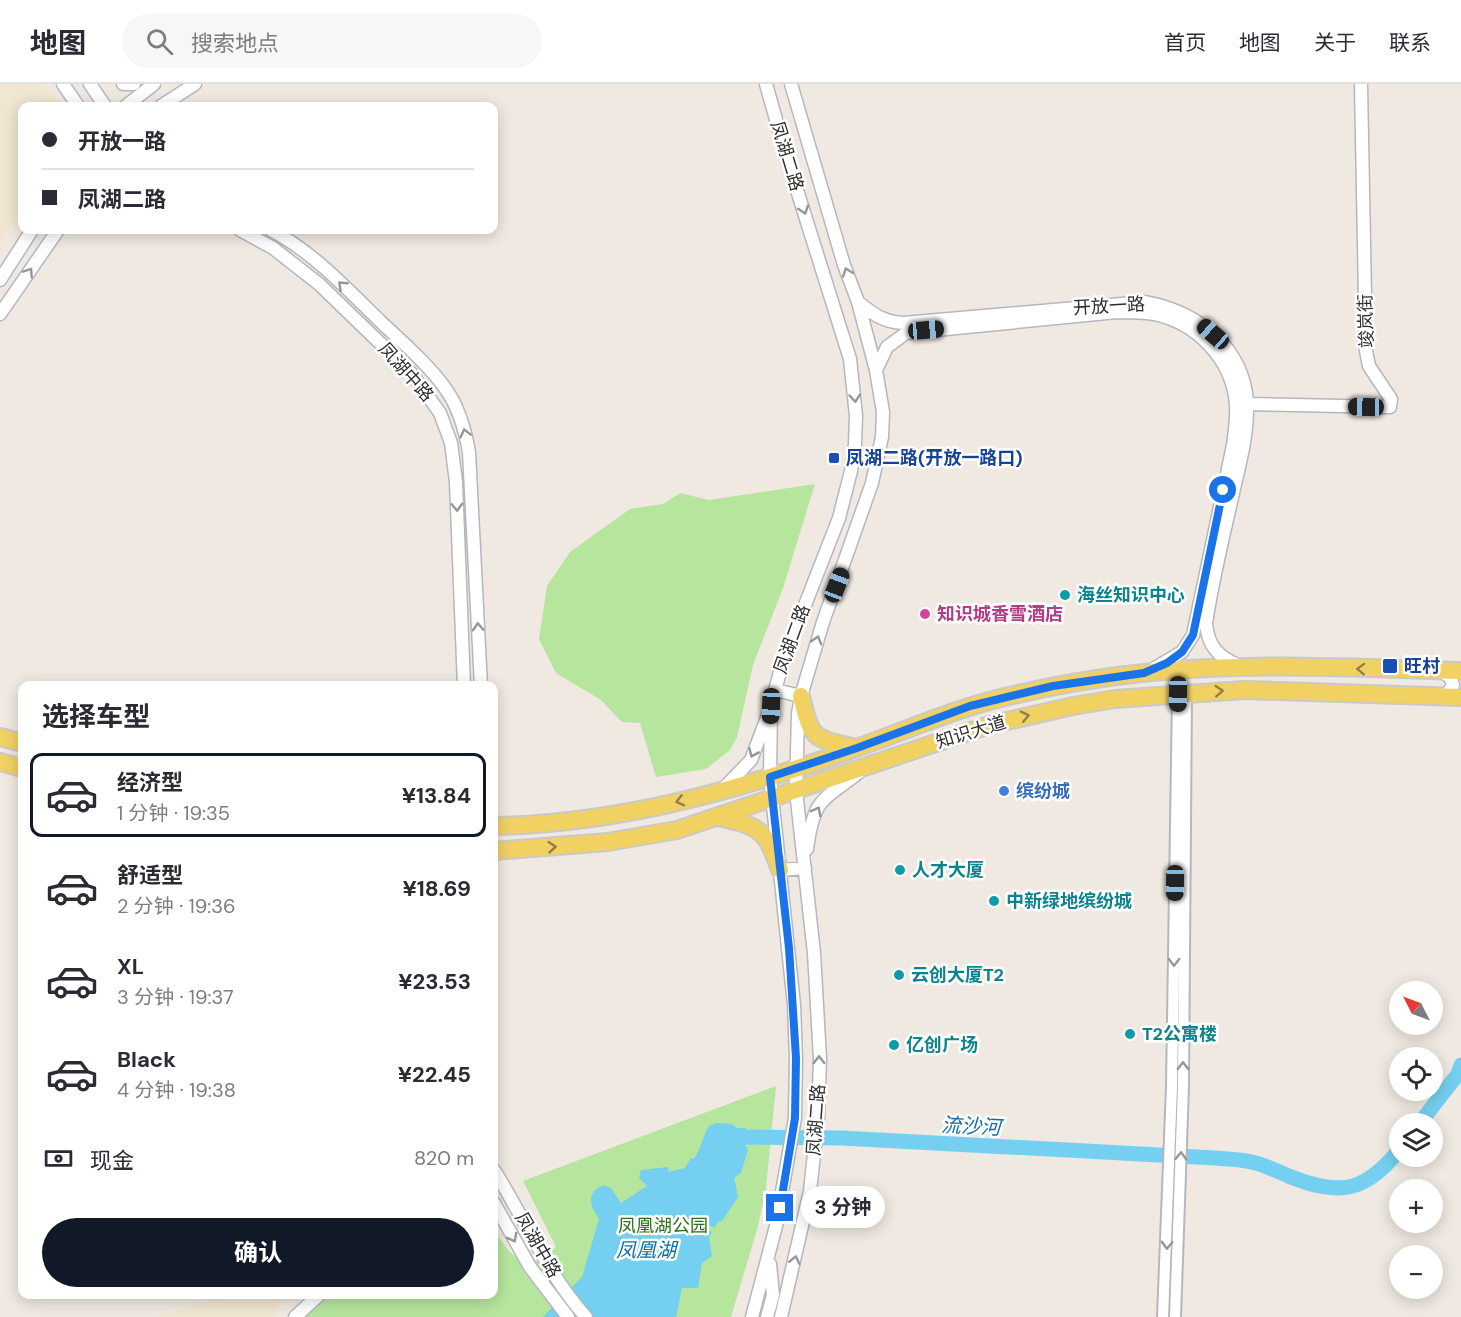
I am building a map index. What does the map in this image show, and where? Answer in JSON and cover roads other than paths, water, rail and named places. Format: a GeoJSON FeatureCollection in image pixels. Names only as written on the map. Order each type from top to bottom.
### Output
{"type":"FeatureCollection","features":[{"type":"Feature","properties":{"kind":"main road","name":"知识大道"},"geometry":{"type":"LineString","coordinates":[[498,823],[588,818],[651,808],[721,791],[857,748],[970,706],[1053,686],[1144,673],[1240,667],[1461,671]]}},
{"type":"Feature","properties":{"kind":"main road","name":"知识大道"},"geometry":{"type":"LineString","coordinates":[[498,850],[553,847],[648,836],[677,830],[989,725],[1047,711],[1115,699],[1245,690],[1461,697]]}},
{"type":"Feature","properties":{"kind":"main road"},"geometry":{"type":"LineString","coordinates":[[801,696],[808,723],[817,737],[824,741],[857,748]]}},
{"type":"Feature","properties":{"kind":"main road"},"geometry":{"type":"LineString","coordinates":[[0,737],[18,742]]}},
{"type":"Feature","properties":{"kind":"main road"},"geometry":{"type":"LineString","coordinates":[[0,762],[18,767]]}},
{"type":"Feature","properties":{"kind":"main road"},"geometry":{"type":"LineString","coordinates":[[717,816],[748,825],[765,836],[772,847],[780,870]]}},
{"type":"Feature","properties":{"kind":"street"},"geometry":{"type":"LineString","coordinates":[[63,84],[75,102]]}},
{"type":"Feature","properties":{"kind":"street"},"geometry":{"type":"LineString","coordinates":[[90,84],[102,102]]}},
{"type":"Feature","properties":{"kind":"street"},"geometry":{"type":"LineString","coordinates":[[123,84],[134,84]]}},
{"type":"Feature","properties":{"kind":"street"},"geometry":{"type":"LineString","coordinates":[[131,102],[153,84]]}},
{"type":"Feature","properties":{"kind":"street"},"geometry":{"type":"LineString","coordinates":[[165,102],[181,88],[195,84]]}},
{"type":"Feature","properties":{"kind":"street","name":"竣岚街"},"geometry":{"type":"LineString","coordinates":[[1246,404],[1389,407],[1391,399],[1369,366],[1366,351],[1361,84]]}},
{"type":"Feature","properties":{"kind":"street","name":"凤湖二路"},"geometry":{"type":"LineString","coordinates":[[781,1317],[802,1229],[813,1162],[818,1118],[820,1059],[805,868],[796,790],[798,714],[801,696],[823,622],[873,483],[882,437],[883,412],[876,370],[858,302],[837,243],[791,85]]}},
{"type":"Feature","properties":{"kind":"street","name":"凤湖二路"},"geometry":{"type":"LineString","coordinates":[[752,1317],[781,1203],[795,1118],[794,1005],[770,777],[771,706],[782,664],[846,493],[851,471],[856,416],[852,369],[845,340],[766,87]]}},
{"type":"Feature","properties":{"kind":"street"},"geometry":{"type":"LineString","coordinates":[[172,102],[181,88]]}},
{"type":"Feature","properties":{"kind":"street"},"geometry":{"type":"LineString","coordinates":[[2,275],[29,234]]}},
{"type":"Feature","properties":{"kind":"street"},"geometry":{"type":"LineString","coordinates":[[0,314],[54,234]]}},
{"type":"Feature","properties":{"kind":"street","name":"凤湖中路"},"geometry":{"type":"LineString","coordinates":[[247,234],[273,248],[319,284],[412,374],[440,413],[451,443],[454,461],[464,681]]}},
{"type":"Feature","properties":{"kind":"street","name":"凤湖中路"},"geometry":{"type":"LineString","coordinates":[[278,234],[309,256],[347,290],[422,362],[446,389],[455,404],[463,422],[469,452],[481,681]]}},
{"type":"Feature","properties":{"kind":"street","name":"开放一路"},"geometry":{"type":"LineString","coordinates":[[858,302],[887,322],[903,323],[1144,302],[1161,305],[1190,316],[1223,344],[1239,371],[1246,393],[1246,404],[1242,453],[1206,623],[1207,634],[1214,650],[1240,667]]}},
{"type":"Feature","properties":{"kind":"street","name":"开放一路"},"geometry":{"type":"LineString","coordinates":[[876,370],[887,347],[906,333],[1117,312],[1164,316],[1192,329],[1206,340],[1226,369],[1232,384],[1236,420],[1233,445],[1193,635],[1182,652],[1167,663],[1144,673]]}},
{"type":"Feature","properties":{"kind":"street"},"geometry":{"type":"LineString","coordinates":[[1439,696],[1448,693],[1453,687],[1450,677],[1441,671]]}},
{"type":"Feature","properties":{"kind":"street"},"geometry":{"type":"LineString","coordinates":[[775,690],[801,696]]}},
{"type":"Feature","properties":{"kind":"street"},"geometry":{"type":"LineString","coordinates":[[1175,1317],[1174,1187],[1182,694]]}},
{"type":"Feature","properties":{"kind":"street"},"geometry":{"type":"LineString","coordinates":[[721,791],[751,760],[771,706]]}},
{"type":"Feature","properties":{"kind":"street"},"geometry":{"type":"LineString","coordinates":[[780,870],[805,868],[810,827],[816,809],[829,794],[870,765]]}},
{"type":"Feature","properties":{"kind":"street","name":"凤湖中路"},"geometry":{"type":"LineString","coordinates":[[498,1177],[544,1258],[586,1317]]}},
{"type":"Feature","properties":{"kind":"street"},"geometry":{"type":"LineString","coordinates":[[1163,1317],[1174,1187]]}},
{"type":"Feature","properties":{"kind":"street"},"geometry":{"type":"LineString","coordinates":[[498,1207],[513,1201]]}},
{"type":"Feature","properties":{"kind":"street","name":"凤湖中路"},"geometry":{"type":"LineString","coordinates":[[498,1213],[530,1267],[568,1317]]}},
{"type":"Feature","properties":{"kind":"street"},"geometry":{"type":"LineString","coordinates":[[767,1317],[773,1295],[769,1253]]}},
{"type":"Feature","properties":{"kind":"street"},"geometry":{"type":"LineString","coordinates":[[295,1317],[315,1299]]}},
{"type":"Feature","properties":{"kind":"water","name":"凤凰湖"},"geometry":{"type":"Polygon","coordinates":[[[717,1123],[746,1128],[745,1145],[748,1150],[741,1173],[734,1178],[738,1197],[722,1221],[718,1222],[714,1228],[704,1216],[694,1221],[697,1231],[712,1232],[709,1237],[712,1256],[702,1263],[698,1288],[682,1288],[676,1317],[543,1317],[582,1277],[599,1219],[591,1200],[597,1188],[603,1185],[611,1188],[621,1203],[647,1186],[639,1178],[641,1170],[668,1167],[669,1172],[685,1168],[691,1158],[694,1159],[697,1155],[709,1126],[717,1123]]]}},
{"type":"Feature","properties":{"kind":"waterway","name":"流沙河"},"geometry":{"type":"LineString","coordinates":[[1428,1113],[1458,1074],[1461,1065]]}},
{"type":"Feature","properties":{"kind":"waterway","name":"流沙河"},"geometry":{"type":"LineString","coordinates":[[729,1143],[746,1137],[841,1138],[1234,1159],[1257,1163],[1309,1183],[1339,1188],[1364,1182],[1389,1162]]}},
{"type":"Feature","properties":{"kind":"place","name":"凤湖二路(开放一路口)"},"geometry":{"type":"Point","coordinates":[834,458]}},
{"type":"Feature","properties":{"kind":"place","name":"海丝知识中心"},"geometry":{"type":"Point","coordinates":[1065,595]}},
{"type":"Feature","properties":{"kind":"place","name":"知识城香雪酒店"},"geometry":{"type":"Point","coordinates":[925,614]}},
{"type":"Feature","properties":{"kind":"place","name":"旺村"},"geometry":{"type":"Point","coordinates":[1390,666]}},
{"type":"Feature","properties":{"kind":"place","name":"缤纷城"},"geometry":{"type":"Point","coordinates":[1004,791]}},
{"type":"Feature","properties":{"kind":"place","name":"人才大厦"},"geometry":{"type":"Point","coordinates":[900,870]}},
{"type":"Feature","properties":{"kind":"place","name":"中新绿地缤纷城"},"geometry":{"type":"Point","coordinates":[994,901]}},
{"type":"Feature","properties":{"kind":"place","name":"云创大厦T2"},"geometry":{"type":"Point","coordinates":[899,975]}},
{"type":"Feature","properties":{"kind":"place","name":"T2公寓楼"},"geometry":{"type":"Point","coordinates":[1130,1034]}},
{"type":"Feature","properties":{"kind":"place","name":"亿创广场"},"geometry":{"type":"Point","coordinates":[894,1045]}},
{"type":"Feature","properties":{"kind":"park label","name":"凤凰湖公园"},"geometry":{"type":"Point","coordinates":[663,1226]}}]}
